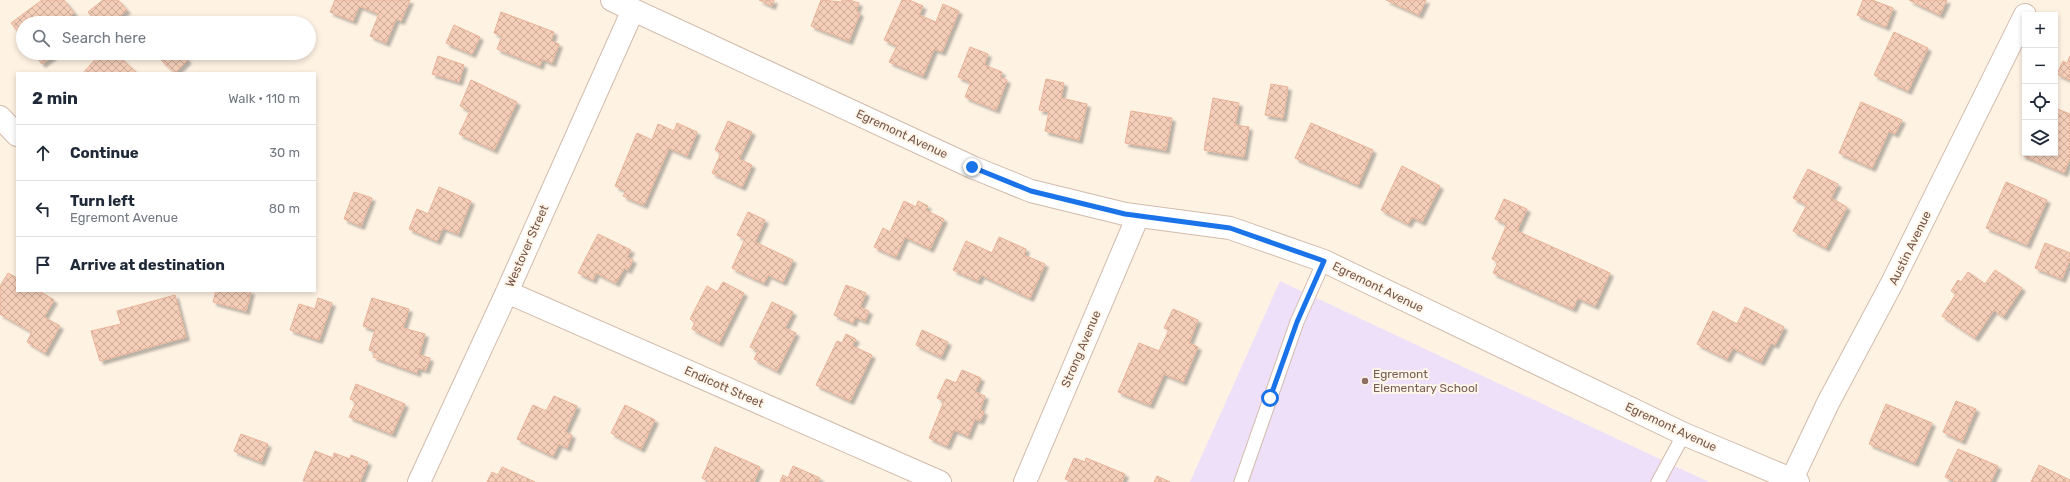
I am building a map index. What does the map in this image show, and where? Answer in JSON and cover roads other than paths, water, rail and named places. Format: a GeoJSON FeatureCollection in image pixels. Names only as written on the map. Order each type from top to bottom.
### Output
{"type":"FeatureCollection","features":[{"type":"Feature","properties":{"kind":"street","name":"Egremont Avenue"},"geometry":{"type":"LineString","coordinates":[[612,0],[972,167],[1031,191],[1138,216],[1230,228],[1324,261],[1684,434],[1795,481]]}},
{"type":"Feature","properties":{"kind":"street","name":"Austin Avenue"},"geometry":{"type":"LineString","coordinates":[[2027,12],[2033,0]]}},
{"type":"Feature","properties":{"kind":"street","name":"Westover Street"},"geometry":{"type":"LineString","coordinates":[[419,482],[507,292],[633,10]]}},
{"type":"Feature","properties":{"kind":"street","name":"Austin Avenue"},"geometry":{"type":"LineString","coordinates":[[1795,481],[1828,403],[1892,283],[2022,21]]}},
{"type":"Feature","properties":{"kind":"street"},"geometry":{"type":"LineString","coordinates":[[0,117],[16,134]]}},
{"type":"Feature","properties":{"kind":"street","name":"Strong Avenue"},"geometry":{"type":"LineString","coordinates":[[1025,482],[1138,216]]}},
{"type":"Feature","properties":{"kind":"street","name":"Endicott Street"},"geometry":{"type":"LineString","coordinates":[[507,292],[940,482]]}},
{"type":"Feature","properties":{"kind":"lane"},"geometry":{"type":"LineString","coordinates":[[1241,482],[1297,322],[1324,261]]}},
{"type":"Feature","properties":{"kind":"lane"},"geometry":{"type":"LineString","coordinates":[[1658,482],[1684,434]]}},
{"type":"Feature","properties":{"kind":"place","name":"Egremont Elementary School"},"geometry":{"type":"Point","coordinates":[1365,381]}}]}
